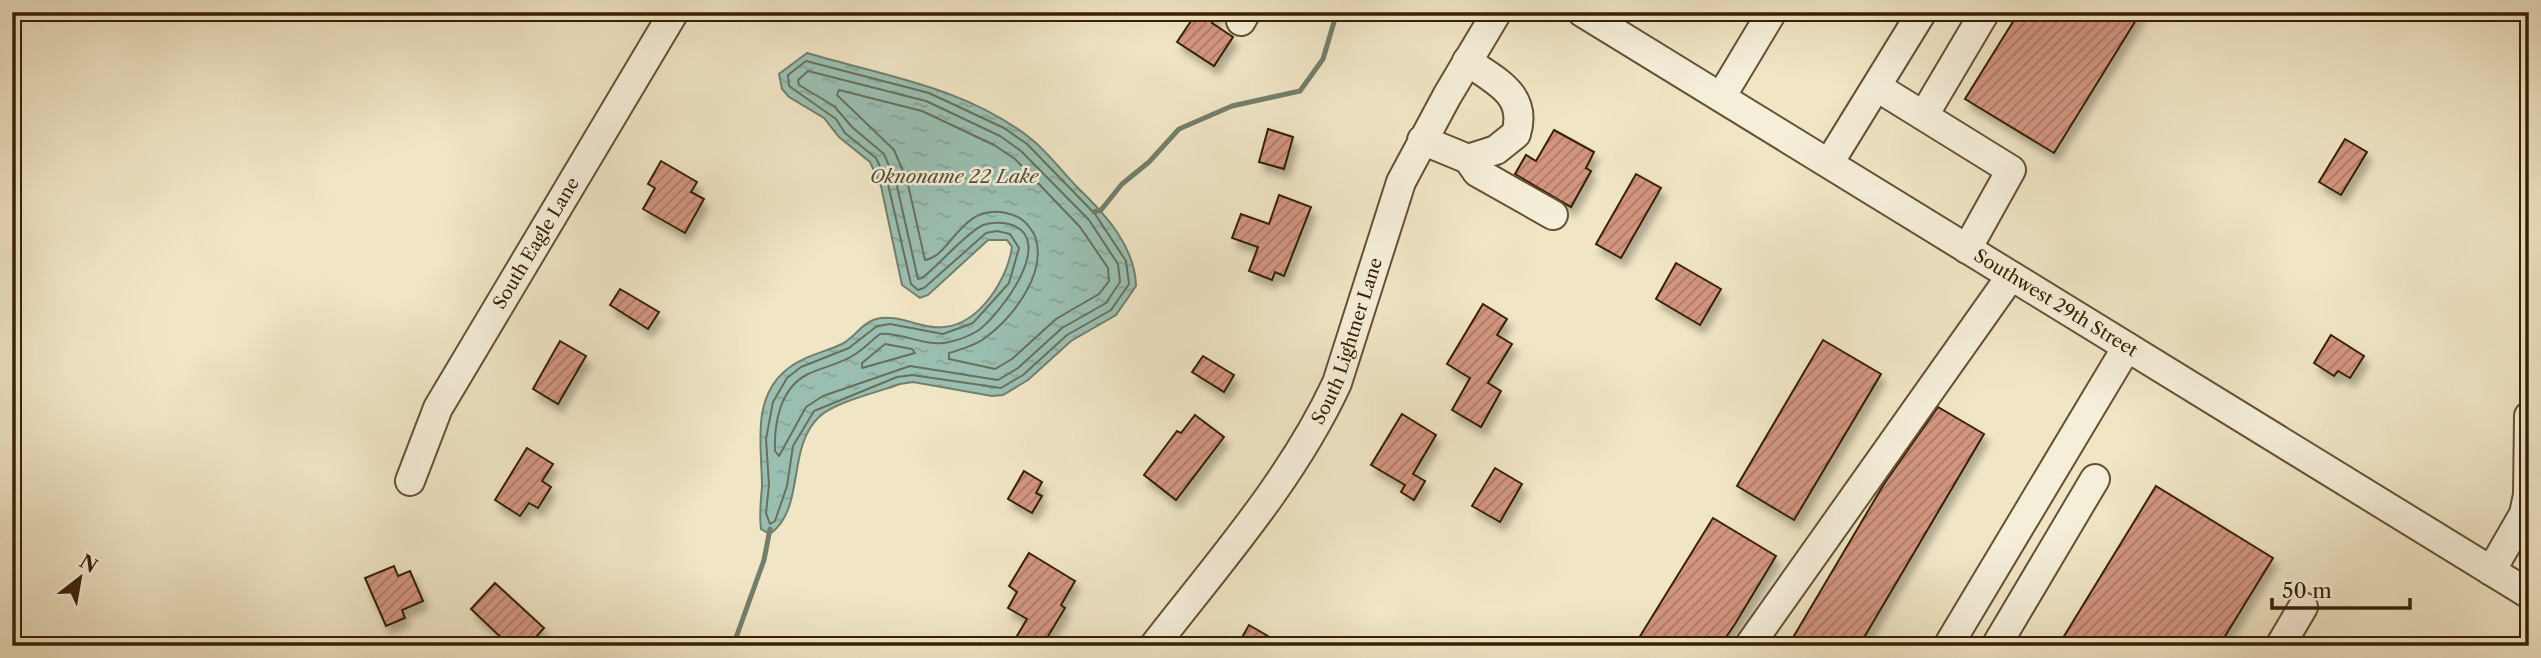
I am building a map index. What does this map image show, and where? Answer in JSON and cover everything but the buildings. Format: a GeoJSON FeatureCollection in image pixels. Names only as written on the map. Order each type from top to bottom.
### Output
{"type":"FeatureCollection","features":[{"type":"Feature","properties":{"kind":"street","name":"South Eagle Lane"},"geometry":{"type":"LineString","coordinates":[[411,481],[438,408],[674,12]]}},
{"type":"Feature","properties":{"kind":"street","name":"South Lightner Lane"},"geometry":{"type":"LineString","coordinates":[[1154,646],[1288,468],[1324,410],[1347,351],[1390,209],[1422,140],[1497,12]]}},
{"type":"Feature","properties":{"kind":"street","name":"Southwest 29th Street"},"geometry":{"type":"LineString","coordinates":[[1582,12],[2529,594]]}},
{"type":"Feature","properties":{"kind":"street"},"geometry":{"type":"LineString","coordinates":[[1721,97],[1772,12]]}},
{"type":"Feature","properties":{"kind":"street"},"geometry":{"type":"LineString","coordinates":[[1829,163],[1922,12]]}},
{"type":"Feature","properties":{"kind":"street"},"geometry":{"type":"LineString","coordinates":[[1924,115],[1985,12]]}},
{"type":"Feature","properties":{"kind":"street"},"geometry":{"type":"LineString","coordinates":[[1467,61],[1505,88],[1520,108],[1516,134],[1506,144],[1468,159]]}},
{"type":"Feature","properties":{"kind":"street"},"geometry":{"type":"LineString","coordinates":[[1877,87],[2011,170],[1967,249]]}},
{"type":"Feature","properties":{"kind":"street"},"geometry":{"type":"LineString","coordinates":[[1422,140],[1468,159],[1477,172],[1553,215]]}},
{"type":"Feature","properties":{"kind":"street"},"geometry":{"type":"LineString","coordinates":[[1749,646],[2011,276]]}},
{"type":"Feature","properties":{"kind":"street"},"geometry":{"type":"LineString","coordinates":[[1948,646],[2127,347]]}},
{"type":"Feature","properties":{"kind":"street"},"geometry":{"type":"LineString","coordinates":[[2491,571],[2524,514],[2528,495],[2529,416]]}},
{"type":"Feature","properties":{"kind":"street"},"geometry":{"type":"LineString","coordinates":[[1996,646],[2095,479]]}},
{"type":"Feature","properties":{"kind":"street"},"geometry":{"type":"LineString","coordinates":[[2280,646],[2303,607]]}},
{"type":"Feature","properties":{"kind":"water","name":"Oknoname 22 Lake"},"geometry":{"type":"Polygon","coordinates":[[[807,53],[951,95],[979,106],[1030,138],[1117,232],[1130,257],[1136,286],[1116,315],[1071,341],[1028,380],[1003,395],[992,396],[913,382],[857,398],[826,412],[809,430],[802,445],[788,509],[781,523],[770,534],[761,529],[760,441],[763,410],[774,383],[792,366],[842,344],[867,323],[876,319],[893,318],[944,327],[969,318],[990,298],[998,285],[1012,247],[1007,240],[988,240],[928,295],[920,298],[902,285],[881,186],[870,162],[839,137],[824,118],[789,97],[782,89],[779,74],[807,53]]]}},
{"type":"Feature","properties":{"kind":"waterway"},"geometry":{"type":"LineString","coordinates":[[1094,212],[1101,210],[1122,184],[1149,162],[1179,129],[1232,106],[1300,91],[1323,59],[1337,12]]}},
{"type":"Feature","properties":{"kind":"waterway"},"geometry":{"type":"LineString","coordinates":[[733,646],[764,560],[770,529]]}}]}
